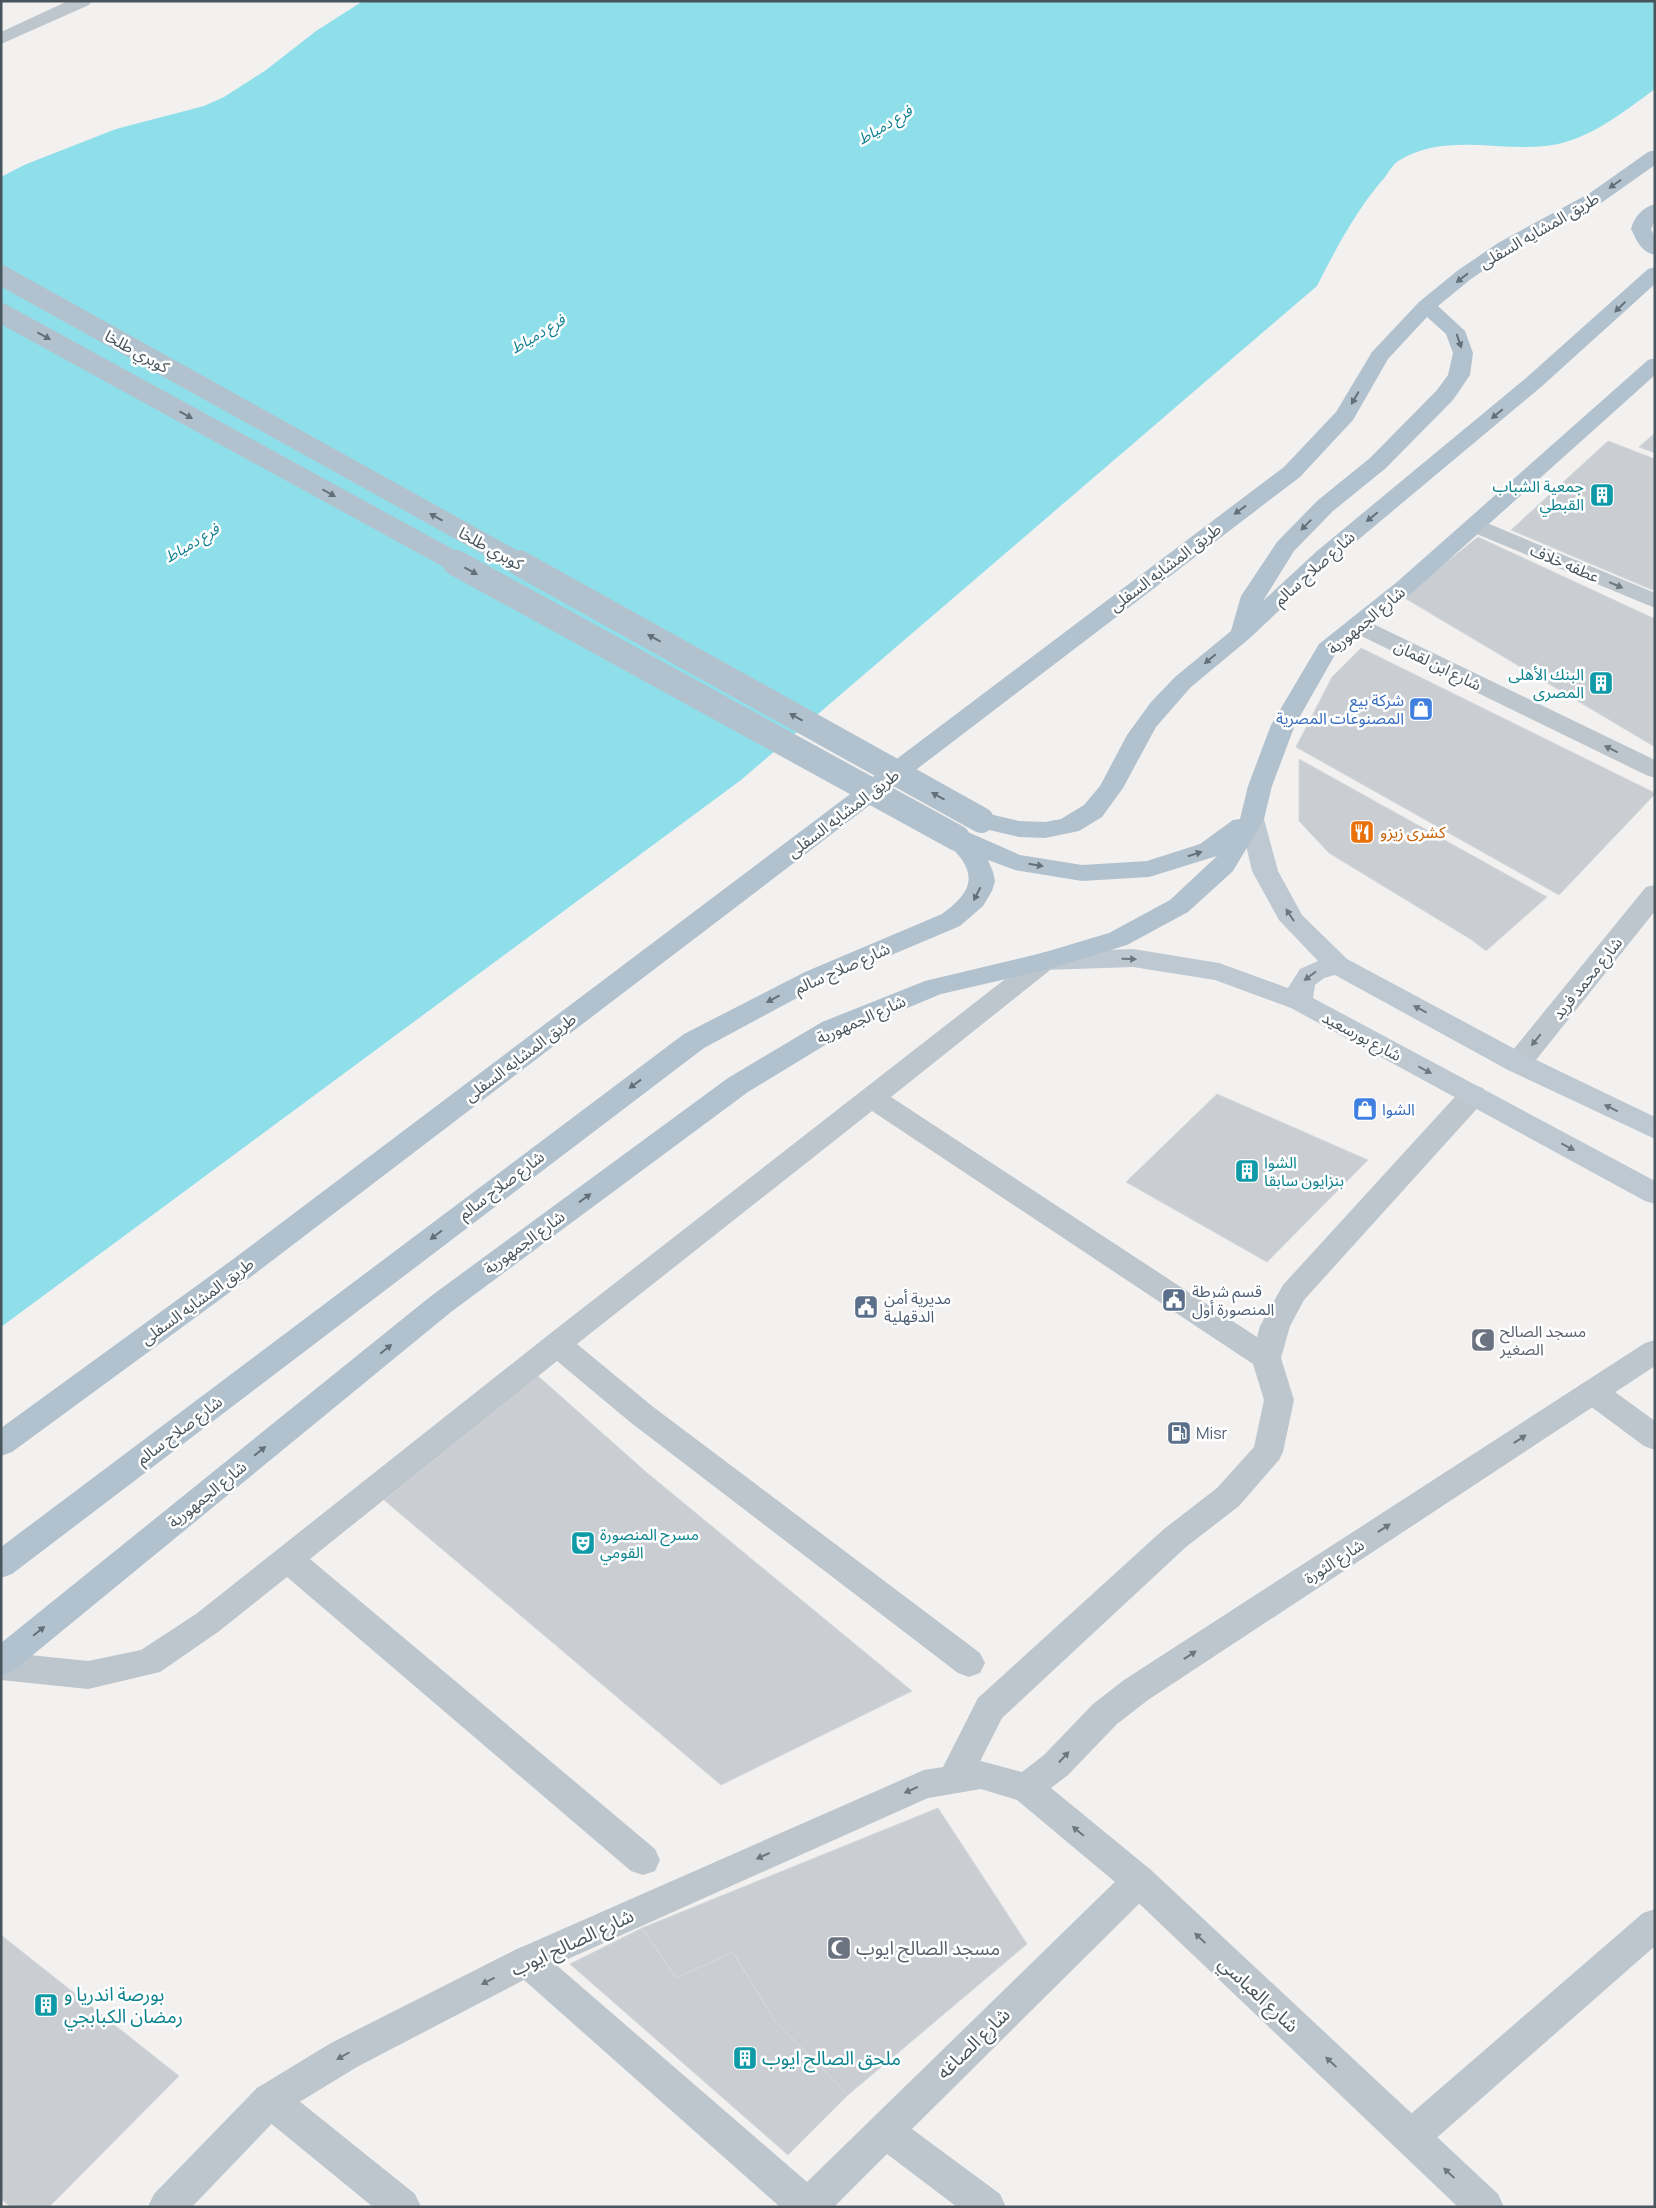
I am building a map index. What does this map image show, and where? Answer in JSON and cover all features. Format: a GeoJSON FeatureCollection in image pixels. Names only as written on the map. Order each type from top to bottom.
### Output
{"type":"FeatureCollection","features":[{"type":"Feature","properties":{"kind":"main road","name":"طريق المشايه السفلى"},"geometry":{"type":"LineString","coordinates":[[1,1444],[242,1268],[1292,472],[1345,415],[1379,356],[1426,306],[1464,275],[1505,246],[1597,197],[1655,156]]}},
{"type":"Feature","properties":{"kind":"main road"},"geometry":{"type":"LineString","coordinates":[[1655,210],[1643,221],[1641,229],[1647,242],[1655,249]]}},
{"type":"Feature","properties":{"kind":"main road","name":"شارع صلاح سالم"},"geometry":{"type":"LineString","coordinates":[[981,820],[1005,828],[1031,831],[1057,828],[1080,820],[1098,808],[1147,724],[1182,683],[1241,635],[1323,558],[1441,462],[1576,347],[1655,274]]}},
{"type":"Feature","properties":{"kind":"main road","name":"كوبري طلخا"},"geometry":{"type":"LineString","coordinates":[[1,275],[981,820]]}},
{"type":"Feature","properties":{"kind":"main road"},"geometry":{"type":"LineString","coordinates":[[1241,635],[1253,596],[1285,547],[1325,506],[1378,463],[1445,395],[1459,375],[1463,353],[1455,331],[1426,306]]}},
{"type":"Feature","properties":{"kind":"main road","name":"كوبري طلخا"},"geometry":{"type":"LineString","coordinates":[[1,313],[957,838]]}},
{"type":"Feature","properties":{"kind":"main road","name":"شارع الجمهورية"},"geometry":{"type":"LineString","coordinates":[[1,1664],[441,1304],[738,1085],[831,1029],[925,990],[1045,962],[1118,939],[1179,906],[1224,865],[1252,819],[1260,786],[1283,725],[1327,649],[1405,587],[1655,364]]}},
{"type":"Feature","properties":{"kind":"main road"},"geometry":{"type":"LineString","coordinates":[[957,838],[1015,862],[1082,873],[1149,868],[1209,850],[1252,819],[1265,870],[1292,920],[1338,965],[1518,1063],[1655,1129]]}},
{"type":"Feature","properties":{"kind":"main road","name":"شارع صلاح سالم"},"geometry":{"type":"LineString","coordinates":[[1,1565],[570,1132],[694,1041],[814,978],[951,920],[967,909],[978,895],[983,877],[979,865],[970,851],[957,838]]}},
{"type":"Feature","properties":{"kind":"main road","name":"شارع بورسعيد"},"geometry":{"type":"LineString","coordinates":[[1045,962],[1132,958],[1219,972],[1300,1002],[1655,1194]]}},
{"type":"Feature","properties":{"kind":"main road"},"geometry":{"type":"LineString","coordinates":[[1300,1002],[1298,991],[1303,981],[1311,973],[1338,965]]}},
{"type":"Feature","properties":{"kind":"street"},"geometry":{"type":"LineString","coordinates":[[1,39],[83,1]]}},
{"type":"Feature","properties":{"kind":"street","name":"عطفه خلاف"},"geometry":{"type":"LineString","coordinates":[[1475,525],[1655,601]]}},
{"type":"Feature","properties":{"kind":"street","name":"شارع ابن لقمان"},"geometry":{"type":"LineString","coordinates":[[1357,625],[1655,770]]}},
{"type":"Feature","properties":{"kind":"street","name":"شارع محمد فريد"},"geometry":{"type":"LineString","coordinates":[[1518,1063],[1651,905]]}},
{"type":"Feature","properties":{"kind":"street"},"geometry":{"type":"LineString","coordinates":[[1,1664],[88,1675],[149,1662],[207,1623],[557,1344],[1045,962]]}},
{"type":"Feature","properties":{"kind":"street"},"geometry":{"type":"LineString","coordinates":[[954,1779],[990,1708],[1175,1538],[1228,1497],[1268,1452],[1279,1400],[1266,1358],[1275,1326],[1293,1293],[1473,1095]]}},
{"type":"Feature","properties":{"kind":"street"},"geometry":{"type":"LineString","coordinates":[[871,1097],[1266,1358]]}},
{"type":"Feature","properties":{"kind":"street"},"geometry":{"type":"LineString","coordinates":[[557,1344],[641,1414],[969,1663]]}},
{"type":"Feature","properties":{"kind":"street","name":"شارع الثورة"},"geometry":{"type":"LineString","coordinates":[[1026,1788],[1056,1765],[1105,1714],[1136,1690],[1655,1350]]}},
{"type":"Feature","properties":{"kind":"street"},"geometry":{"type":"LineString","coordinates":[[1593,1392],[1655,1438]]}},
{"type":"Feature","properties":{"kind":"street"},"geometry":{"type":"LineString","coordinates":[[287,1558],[643,1860]]}},
{"type":"Feature","properties":{"kind":"street","name":"شارع الصالح ايوب"},"geometry":{"type":"LineString","coordinates":[[167,2207],[270,2100],[344,2054],[527,1961],[924,1784],[981,1775],[1026,1788]]}},
{"type":"Feature","properties":{"kind":"street","name":"شارع العباسي"},"geometry":{"type":"LineString","coordinates":[[1026,1788],[1139,1881],[1484,2207]]}},
{"type":"Feature","properties":{"kind":"street","name":"شارع الصاغه"},"geometry":{"type":"LineString","coordinates":[[808,2207],[884,2130],[1139,1881]]}},
{"type":"Feature","properties":{"kind":"street"},"geometry":{"type":"LineString","coordinates":[[1411,2137],[1655,1924]]}},
{"type":"Feature","properties":{"kind":"street"},"geometry":{"type":"LineString","coordinates":[[527,1961],[808,2207]]}},
{"type":"Feature","properties":{"kind":"street"},"geometry":{"type":"LineString","coordinates":[[270,2100],[402,2207]]}},
{"type":"Feature","properties":{"kind":"street"},"geometry":{"type":"LineString","coordinates":[[884,2130],[987,2207]]}},
{"type":"Feature","properties":{"kind":"water","name":"فرع دمياط"},"geometry":{"type":"Polygon","coordinates":[[[363,1],[1655,1],[1655,89],[1603,125],[1575,139],[1545,146],[1453,145],[1435,147],[1417,152],[1398,161],[1356,216],[1317,286],[741,780],[1,1327],[1,177],[24,165],[116,129],[204,106],[224,97],[266,70],[316,31],[363,1]]]}},
{"type":"Feature","properties":{"kind":"building"},"geometry":{"type":"Polygon","coordinates":[[[1655,433],[1655,453],[1639,447],[1655,433]]]}},
{"type":"Feature","properties":{"kind":"building","name":"جمعية الشباب القبطي"},"geometry":{"type":"Polygon","coordinates":[[[1608,441],[1655,459],[1655,591],[1511,530],[1608,441]]]}},
{"type":"Feature","properties":{"kind":"building","name":"البنك الأهلى المصرى"},"geometry":{"type":"Polygon","coordinates":[[[1478,537],[1655,619],[1655,747],[1403,597],[1478,537]]]}},
{"type":"Feature","properties":{"kind":"building"},"geometry":{"type":"Polygon","coordinates":[[[1361,648],[1655,794],[1559,895],[1296,747],[1332,677],[1361,648]]]}},
{"type":"Feature","properties":{"kind":"building"},"geometry":{"type":"Polygon","coordinates":[[[1299,759],[1547,897],[1486,951],[1472,940],[1329,853],[1299,821],[1299,759]]]}},
{"type":"Feature","properties":{"kind":"building","name":"الشوا بنزايون سابقا"},"geometry":{"type":"Polygon","coordinates":[[[1217,1094],[1368,1160],[1267,1262],[1126,1182],[1217,1094]]]}},
{"type":"Feature","properties":{"kind":"building","name":"مسرح المنصورة القومي"},"geometry":{"type":"Polygon","coordinates":[[[538,1376],[646,1472],[912,1691],[721,1785],[384,1500],[538,1376]]]}},
{"type":"Feature","properties":{"kind":"building","name":"مسجد الصالح ايوب"},"geometry":{"type":"Polygon","coordinates":[[[938,1808],[1027,1944],[848,2095],[775,2021],[733,1952],[676,1978],[642,1928],[938,1808]]]}},
{"type":"Feature","properties":{"kind":"building","name":"ملحق الصالح ايوب"},"geometry":{"type":"Polygon","coordinates":[[[642,1928],[676,1978],[733,1952],[775,2021],[848,2095],[788,2155],[570,1964],[642,1928]]]}},
{"type":"Feature","properties":{"kind":"building","name":"بورصة اندريا و رمضان الكبابجي"},"geometry":{"type":"Polygon","coordinates":[[[1,1935],[179,2076],[49,2207],[11,2207],[1,2199],[1,1935]]]}},
{"type":"Feature","properties":{"kind":"place","name":"جمعية الشباب القبطي"},"geometry":{"type":"Point","coordinates":[1602,495]}},
{"type":"Feature","properties":{"kind":"place","name":"البنك الأهلى المصرى"},"geometry":{"type":"Point","coordinates":[1601,683]}},
{"type":"Feature","properties":{"kind":"place","name":"شركة بيع المصنوعات المصرية"},"geometry":{"type":"Point","coordinates":[1421,709]}},
{"type":"Feature","properties":{"kind":"place","name":"كشرى زيزو"},"geometry":{"type":"Point","coordinates":[1362,832]}},
{"type":"Feature","properties":{"kind":"place","name":"الشوا"},"geometry":{"type":"Point","coordinates":[1365,1109]}},
{"type":"Feature","properties":{"kind":"place","name":"الشوا بنزايون سابقا"},"geometry":{"type":"Point","coordinates":[1247,1171]}},
{"type":"Feature","properties":{"kind":"place","name":"قسم شرطة المنصورة أول"},"geometry":{"type":"Point","coordinates":[1174,1300]}},
{"type":"Feature","properties":{"kind":"place","name":"مديرية أمن الدقهلية"},"geometry":{"type":"Point","coordinates":[866,1307]}},
{"type":"Feature","properties":{"kind":"place","name":"مسجد الصالح الصغير"},"geometry":{"type":"Point","coordinates":[1483,1340]}},
{"type":"Feature","properties":{"kind":"place","name":"Misr"},"geometry":{"type":"Point","coordinates":[1179,1433]}},
{"type":"Feature","properties":{"kind":"place","name":"مسرح المنصورة القومي"},"geometry":{"type":"Point","coordinates":[583,1543]}},
{"type":"Feature","properties":{"kind":"place","name":"مسجد الصالح ايوب"},"geometry":{"type":"Point","coordinates":[839,1948]}},
{"type":"Feature","properties":{"kind":"place","name":"بورصة اندريا و رمضان الكبابجي"},"geometry":{"type":"Point","coordinates":[46,2005]}},
{"type":"Feature","properties":{"kind":"place","name":"ملحق الصالح ايوب"},"geometry":{"type":"Point","coordinates":[745,2058]}}]}
